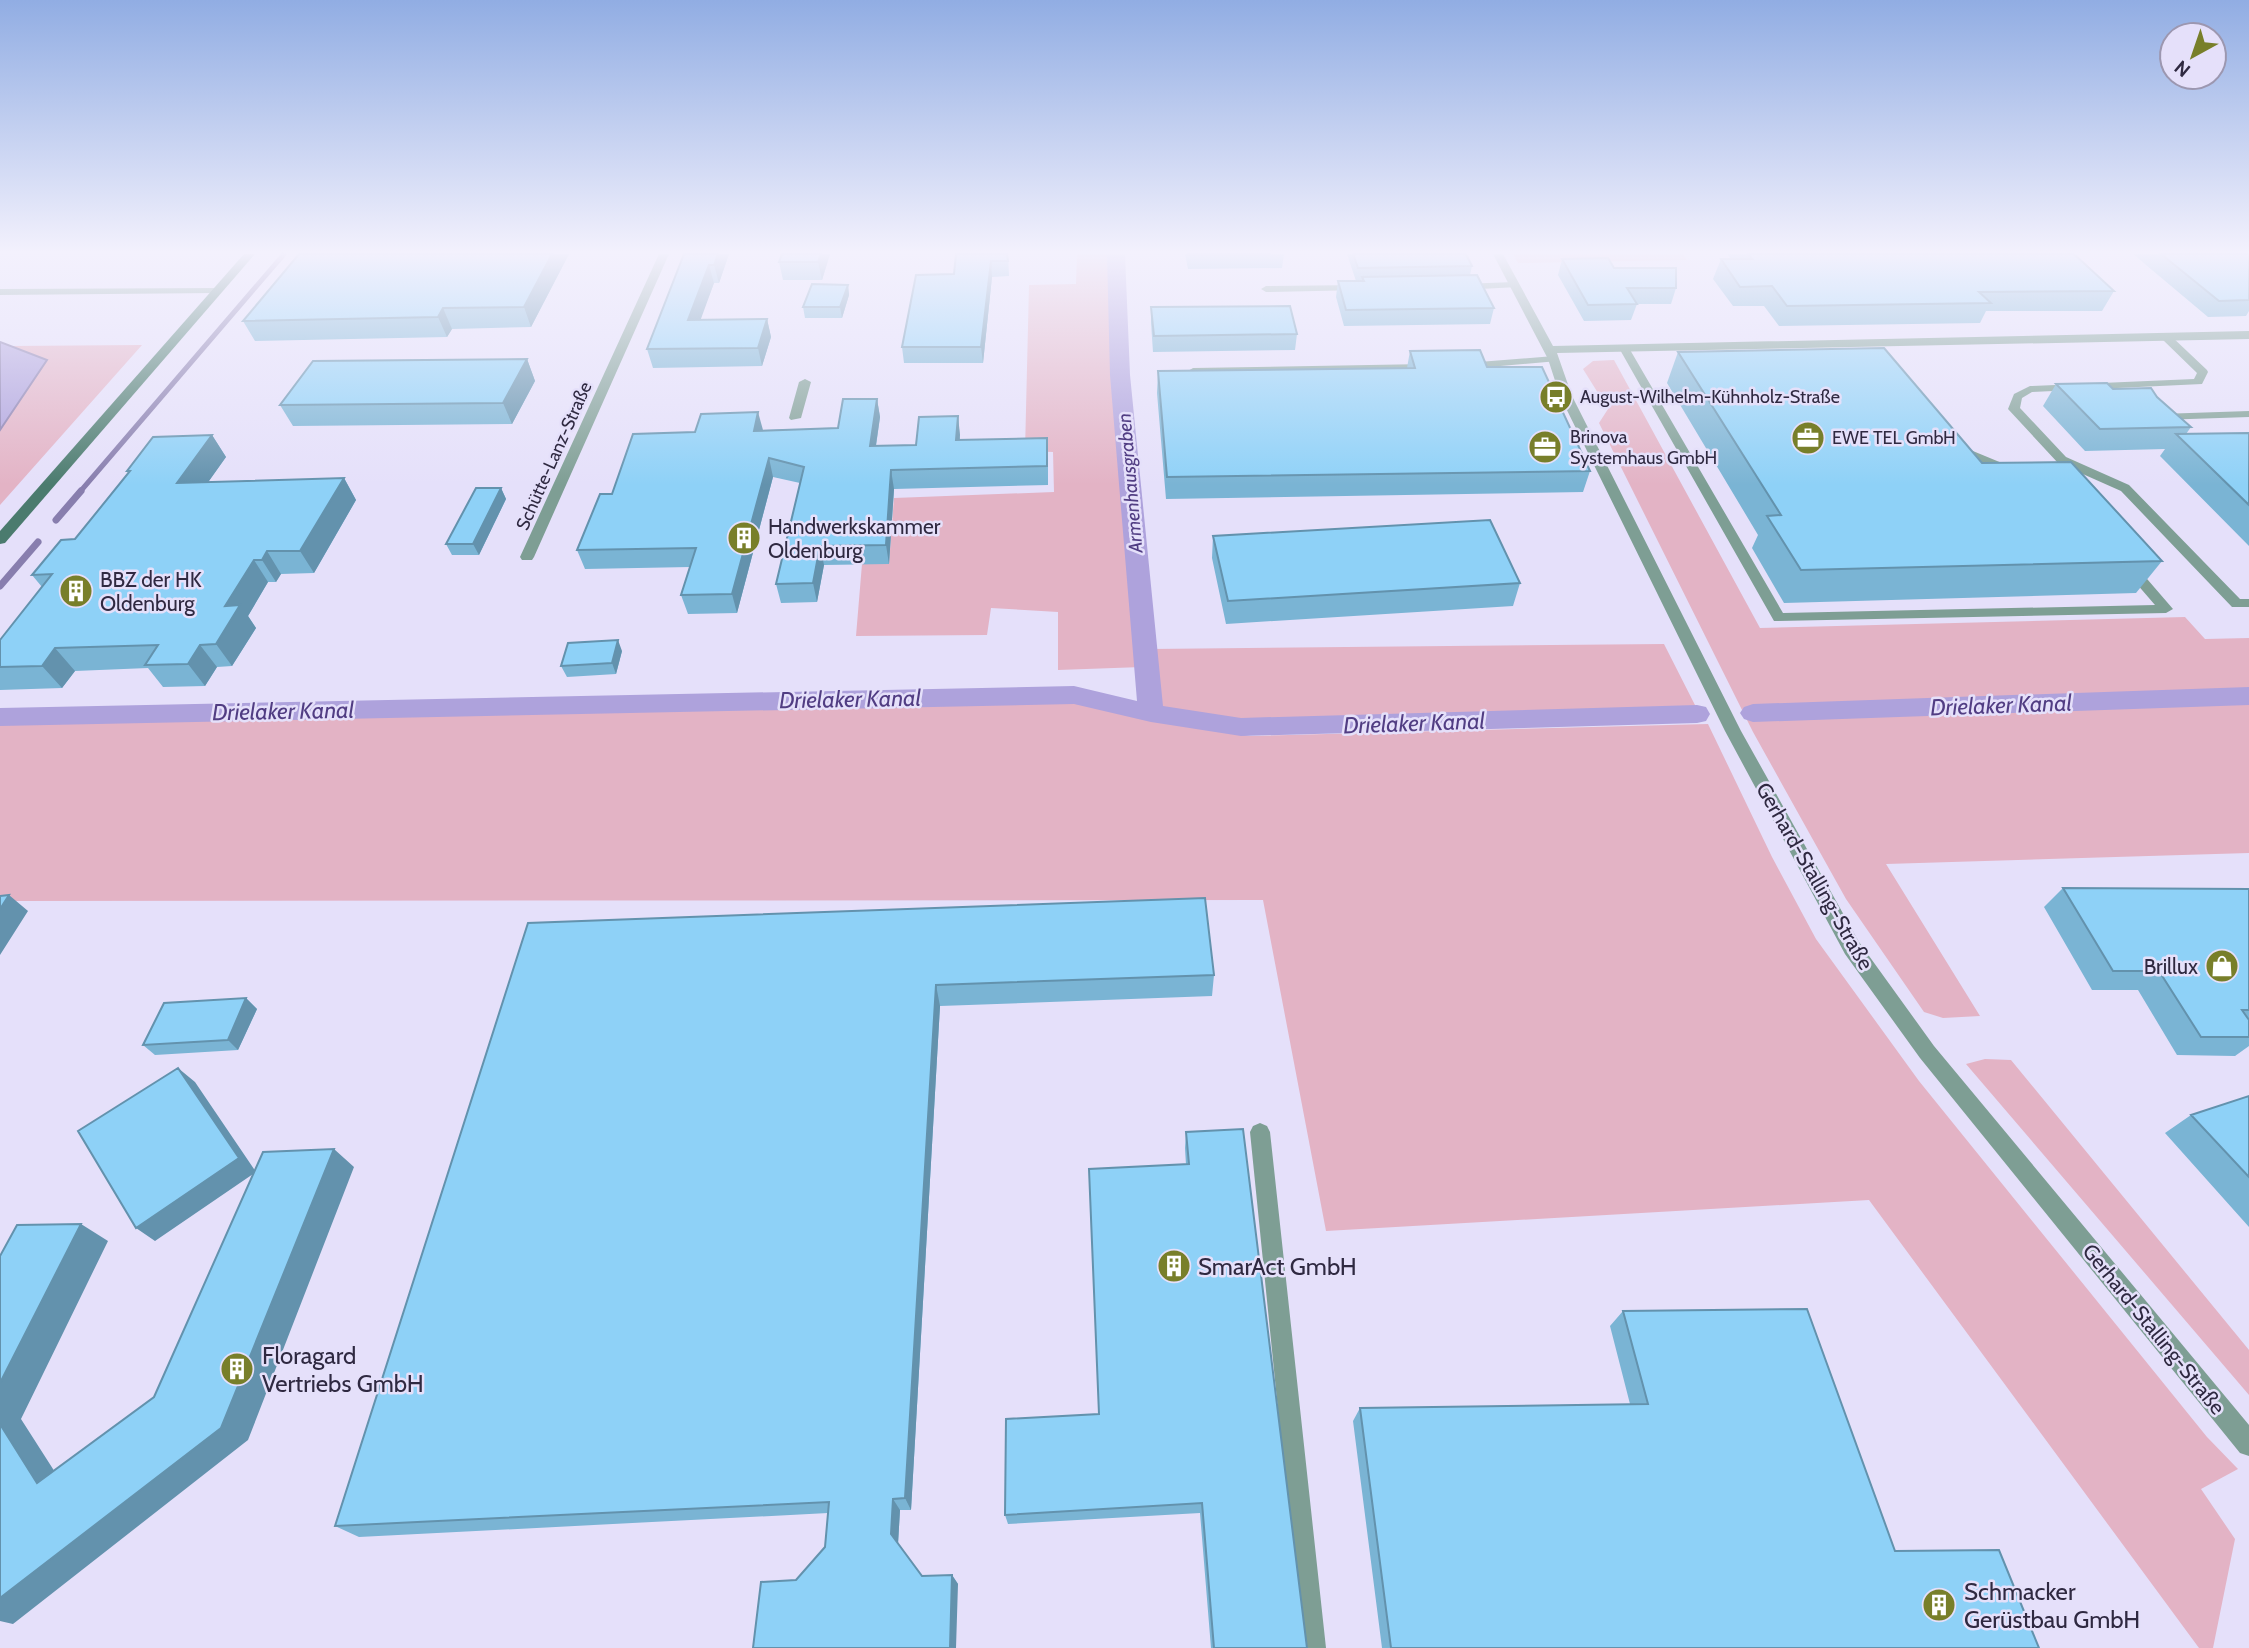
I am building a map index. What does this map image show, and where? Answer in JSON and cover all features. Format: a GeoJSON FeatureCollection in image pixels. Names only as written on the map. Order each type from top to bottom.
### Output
{"type":"FeatureCollection","features":[{"type":"Feature","properties":{"kind":"main road"},"geometry":{"type":"LineString","coordinates":[[0,540],[181,331]]}},
{"type":"Feature","properties":{"kind":"street","name":"Schütte-Lanz-Straße"},"geometry":{"type":"LineString","coordinates":[[527,557],[629,331]]}},
{"type":"Feature","properties":{"kind":"street"},"geometry":{"type":"LineString","coordinates":[[1539,331],[1552,355],[1625,348],[2249,335]]}},
{"type":"Feature","properties":{"kind":"street","name":"Gerhard-Stalling-Straße"},"geometry":{"type":"LineString","coordinates":[[1552,355],[1566,396],[1733,731],[1852,948],[1927,1052],[2249,1444]]}},
{"type":"Feature","properties":{"kind":"lane"},"geometry":{"type":"LineString","coordinates":[[2166,337],[2203,372],[2198,382],[2030,389],[2019,394],[2014,400],[2014,409],[2062,460],[2125,488],[2237,604],[2249,603]]}},
{"type":"Feature","properties":{"kind":"lane"},"geometry":{"type":"LineString","coordinates":[[1849,344],[1863,362]]}},
{"type":"Feature","properties":{"kind":"lane"},"geometry":{"type":"LineString","coordinates":[[1625,348],[1779,618],[2166,610],[2124,561]]}},
{"type":"Feature","properties":{"kind":"lane"},"geometry":{"type":"LineString","coordinates":[[1458,366],[1552,355]]}},
{"type":"Feature","properties":{"kind":"lane"},"geometry":{"type":"LineString","coordinates":[[1187,371],[1445,366]]}},
{"type":"Feature","properties":{"kind":"lane"},"geometry":{"type":"LineString","coordinates":[[794,418],[805,382]]}},
{"type":"Feature","properties":{"kind":"lane"},"geometry":{"type":"LineString","coordinates":[[2149,417],[2249,414]]}},
{"type":"Feature","properties":{"kind":"lane"},"geometry":{"type":"LineString","coordinates":[[1946,444],[2021,475]]}},
{"type":"Feature","properties":{"kind":"lane"},"geometry":{"type":"LineString","coordinates":[[1260,1132],[1314,1648]]}},
{"type":"Feature","properties":{"kind":"shaded area"},"geometry":{"type":"Polygon","coordinates":[[[1028,331],[1113,331],[1142,667],[1058,670],[1058,612],[991,608],[987,635],[856,636],[862,564],[889,563],[894,498],[1054,492],[1053,452],[1025,451],[1028,331]]]}},
{"type":"Feature","properties":{"kind":"shaded area"},"geometry":{"type":"Polygon","coordinates":[[[0,342],[47,360],[0,430],[0,342]]]}},
{"type":"Feature","properties":{"kind":"shaded area"},"geometry":{"type":"Polygon","coordinates":[[[142,345],[0,505],[0,430],[47,360],[9,346],[142,345]]]}},
{"type":"Feature","properties":{"kind":"shaded area"},"geometry":{"type":"Polygon","coordinates":[[[1614,360],[1760,628],[2185,617],[2205,639],[2249,638],[2249,853],[1886,864],[1980,1016],[1943,1018],[1924,1012],[1846,899],[1753,732],[1599,423],[1608,409],[1583,369],[1593,361],[1614,360]]]}},
{"type":"Feature","properties":{"kind":"shaded area"},"geometry":{"type":"Polygon","coordinates":[[[1664,644],[1697,709],[1240,722],[1157,707],[1150,649],[1664,644]]]}},
{"type":"Feature","properties":{"kind":"shaded area"},"geometry":{"type":"Polygon","coordinates":[[[1072,701],[1250,736],[1708,724],[1772,857],[1816,939],[1919,1081],[2207,1437],[2238,1469],[2201,1489],[2235,1539],[2213,1648],[2199,1648],[1869,1200],[1326,1231],[1263,900],[0,901],[0,725],[1072,701]]]}},
{"type":"Feature","properties":{"kind":"shaded area"},"geometry":{"type":"Polygon","coordinates":[[[1985,1059],[2011,1060],[2249,1350],[2249,1395],[1966,1064],[1985,1059]]]}},
{"type":"Feature","properties":{"kind":"building"},"geometry":{"type":"Polygon","coordinates":[[[654,331],[763,331],[758,348],[647,349],[654,331]]]}},
{"type":"Feature","properties":{"kind":"building"},"geometry":{"type":"Polygon","coordinates":[[[905,331],[983,331],[981,347],[902,347],[905,331]]]}},
{"type":"Feature","properties":{"kind":"building"},"geometry":{"type":"Polygon","coordinates":[[[1153,331],[1296,331],[1297,334],[1154,336],[1153,331]]]}},
{"type":"Feature","properties":{"kind":"building","name":"EWE TEL GmbH"},"geometry":{"type":"Polygon","coordinates":[[[1884,348],[1982,463],[2071,462],[2162,561],[1801,570],[1767,516],[1781,515],[1678,352],[1884,348]]]}},
{"type":"Feature","properties":{"kind":"building"},"geometry":{"type":"Polygon","coordinates":[[[1480,350],[1487,367],[1542,367],[1590,471],[1167,477],[1158,371],[1415,368],[1410,351],[1480,350]]]}},
{"type":"Feature","properties":{"kind":"building"},"geometry":{"type":"Polygon","coordinates":[[[527,359],[503,403],[280,405],[313,361],[527,359]]]}},
{"type":"Feature","properties":{"kind":"building"},"geometry":{"type":"Polygon","coordinates":[[[2107,383],[2113,389],[2151,388],[2157,397],[2191,427],[2100,429],[2056,384],[2107,383]]]}},
{"type":"Feature","properties":{"kind":"building"},"geometry":{"type":"Polygon","coordinates":[[[843,399],[877,399],[870,446],[916,445],[919,417],[958,416],[956,440],[1047,438],[1047,466],[891,470],[886,545],[820,546],[813,583],[776,584],[804,467],[769,458],[732,594],[681,595],[696,548],[577,550],[600,494],[612,494],[633,434],[695,432],[701,414],[758,412],[754,431],[838,428],[843,399]]]}},
{"type":"Feature","properties":{"kind":"building"},"geometry":{"type":"Polygon","coordinates":[[[2249,433],[2249,505],[2176,434],[2249,433]]]}},
{"type":"Feature","properties":{"kind":"building"},"geometry":{"type":"Polygon","coordinates":[[[212,435],[177,483],[344,478],[300,551],[267,551],[262,560],[254,560],[225,606],[240,605],[216,644],[200,645],[188,664],[145,665],[158,645],[55,648],[42,666],[0,667],[0,640],[52,574],[32,575],[61,540],[75,539],[130,471],[127,471],[153,437],[212,435]]]}},
{"type":"Feature","properties":{"kind":"building"},"geometry":{"type":"Polygon","coordinates":[[[476,488],[501,488],[473,544],[446,544],[476,488]]]}},
{"type":"Feature","properties":{"kind":"building"},"geometry":{"type":"Polygon","coordinates":[[[1490,520],[1520,583],[1228,601],[1213,536],[1490,520]]]}},
{"type":"Feature","properties":{"kind":"building"},"geometry":{"type":"Polygon","coordinates":[[[618,640],[612,663],[561,666],[568,643],[618,640]]]}},
{"type":"Feature","properties":{"kind":"building"},"geometry":{"type":"Polygon","coordinates":[[[2063,888],[2249,889],[2249,1010],[2242,1010],[2249,1020],[2249,1037],[2201,1037],[2159,971],[2113,971],[2063,888]]]}},
{"type":"Feature","properties":{"kind":"building"},"geometry":{"type":"Polygon","coordinates":[[[9,895],[0,909],[0,896],[9,895]]]}},
{"type":"Feature","properties":{"kind":"building"},"geometry":{"type":"Polygon","coordinates":[[[1205,898],[1214,975],[936,985],[905,1498],[893,1499],[891,1534],[922,1576],[952,1575],[950,1648],[753,1648],[761,1582],[796,1580],[825,1547],[829,1502],[335,1526],[528,923],[1205,898]]]}},
{"type":"Feature","properties":{"kind":"building"},"geometry":{"type":"Polygon","coordinates":[[[246,998],[228,1040],[143,1045],[164,1003],[246,998]]]}},
{"type":"Feature","properties":{"kind":"building"},"geometry":{"type":"Polygon","coordinates":[[[178,1068],[239,1158],[136,1228],[78,1131],[178,1068]]]}},
{"type":"Feature","properties":{"kind":"building"},"geometry":{"type":"Polygon","coordinates":[[[2249,1096],[2249,1177],[2191,1115],[2249,1096]]]}},
{"type":"Feature","properties":{"kind":"building"},"geometry":{"type":"Polygon","coordinates":[[[1243,1129],[1307,1648],[1214,1648],[1202,1503],[1005,1515],[1006,1419],[1099,1414],[1089,1169],[1189,1164],[1186,1132],[1243,1129]]]}},
{"type":"Feature","properties":{"kind":"building"},"geometry":{"type":"Polygon","coordinates":[[[334,1149],[221,1428],[0,1598],[0,1424],[37,1483],[154,1397],[263,1152],[334,1149]]]}},
{"type":"Feature","properties":{"kind":"building"},"geometry":{"type":"Polygon","coordinates":[[[81,1224],[0,1383],[0,1256],[17,1225],[81,1224]]]}},
{"type":"Feature","properties":{"kind":"building"},"geometry":{"type":"Polygon","coordinates":[[[1807,1309],[1895,1551],[1999,1550],[2039,1648],[1391,1648],[1360,1408],[1648,1404],[1623,1311],[1807,1309]]]}},
{"type":"Feature","properties":{"kind":"waterway"},"geometry":{"type":"LineString","coordinates":[[79,493],[218,331]]}},
{"type":"Feature","properties":{"kind":"waterway","name":"Armenhausgraben"},"geometry":{"type":"LineString","coordinates":[[1119,331],[1120,375],[1151,713]]}},
{"type":"Feature","properties":{"kind":"waterway"},"geometry":{"type":"LineString","coordinates":[[56,520],[81,491]]}},
{"type":"Feature","properties":{"kind":"waterway"},"geometry":{"type":"LineString","coordinates":[[0,586],[38,542]]}},
{"type":"Feature","properties":{"kind":"waterway","name":"Drielaker Kanal"},"geometry":{"type":"LineString","coordinates":[[0,717],[1074,695],[1151,713]]}},
{"type":"Feature","properties":{"kind":"waterway","name":"Drielaker Kanal"},"geometry":{"type":"LineString","coordinates":[[1753,713],[2249,696]]}},
{"type":"Feature","properties":{"kind":"waterway","name":"Drielaker Kanal"},"geometry":{"type":"LineString","coordinates":[[1151,713],[1241,727],[1697,714]]}},
{"type":"Feature","properties":{"kind":"place","name":"August-Wilhelm-Kühnholz-Straße"},"geometry":{"type":"Point","coordinates":[1556,397]}},
{"type":"Feature","properties":{"kind":"place","name":"EWE TEL GmbH"},"geometry":{"type":"Point","coordinates":[1808,438]}},
{"type":"Feature","properties":{"kind":"place","name":"Brinova Systemhaus GmbH"},"geometry":{"type":"Point","coordinates":[1545,447]}},
{"type":"Feature","properties":{"kind":"place","name":"Handwerkskammer Oldenburg"},"geometry":{"type":"Point","coordinates":[744,538]}},
{"type":"Feature","properties":{"kind":"place","name":"BBZ der HK Oldenburg"},"geometry":{"type":"Point","coordinates":[76,591]}},
{"type":"Feature","properties":{"kind":"place","name":"Brillux"},"geometry":{"type":"Point","coordinates":[2222,966]}},
{"type":"Feature","properties":{"kind":"place","name":"SmarAct GmbH"},"geometry":{"type":"Point","coordinates":[1174,1266]}},
{"type":"Feature","properties":{"kind":"place","name":"Floragard Vertriebs GmbH"},"geometry":{"type":"Point","coordinates":[237,1369]}},
{"type":"Feature","properties":{"kind":"place","name":"Schmacker Gerüstbau GmbH"},"geometry":{"type":"Point","coordinates":[1939,1605]}}]}
